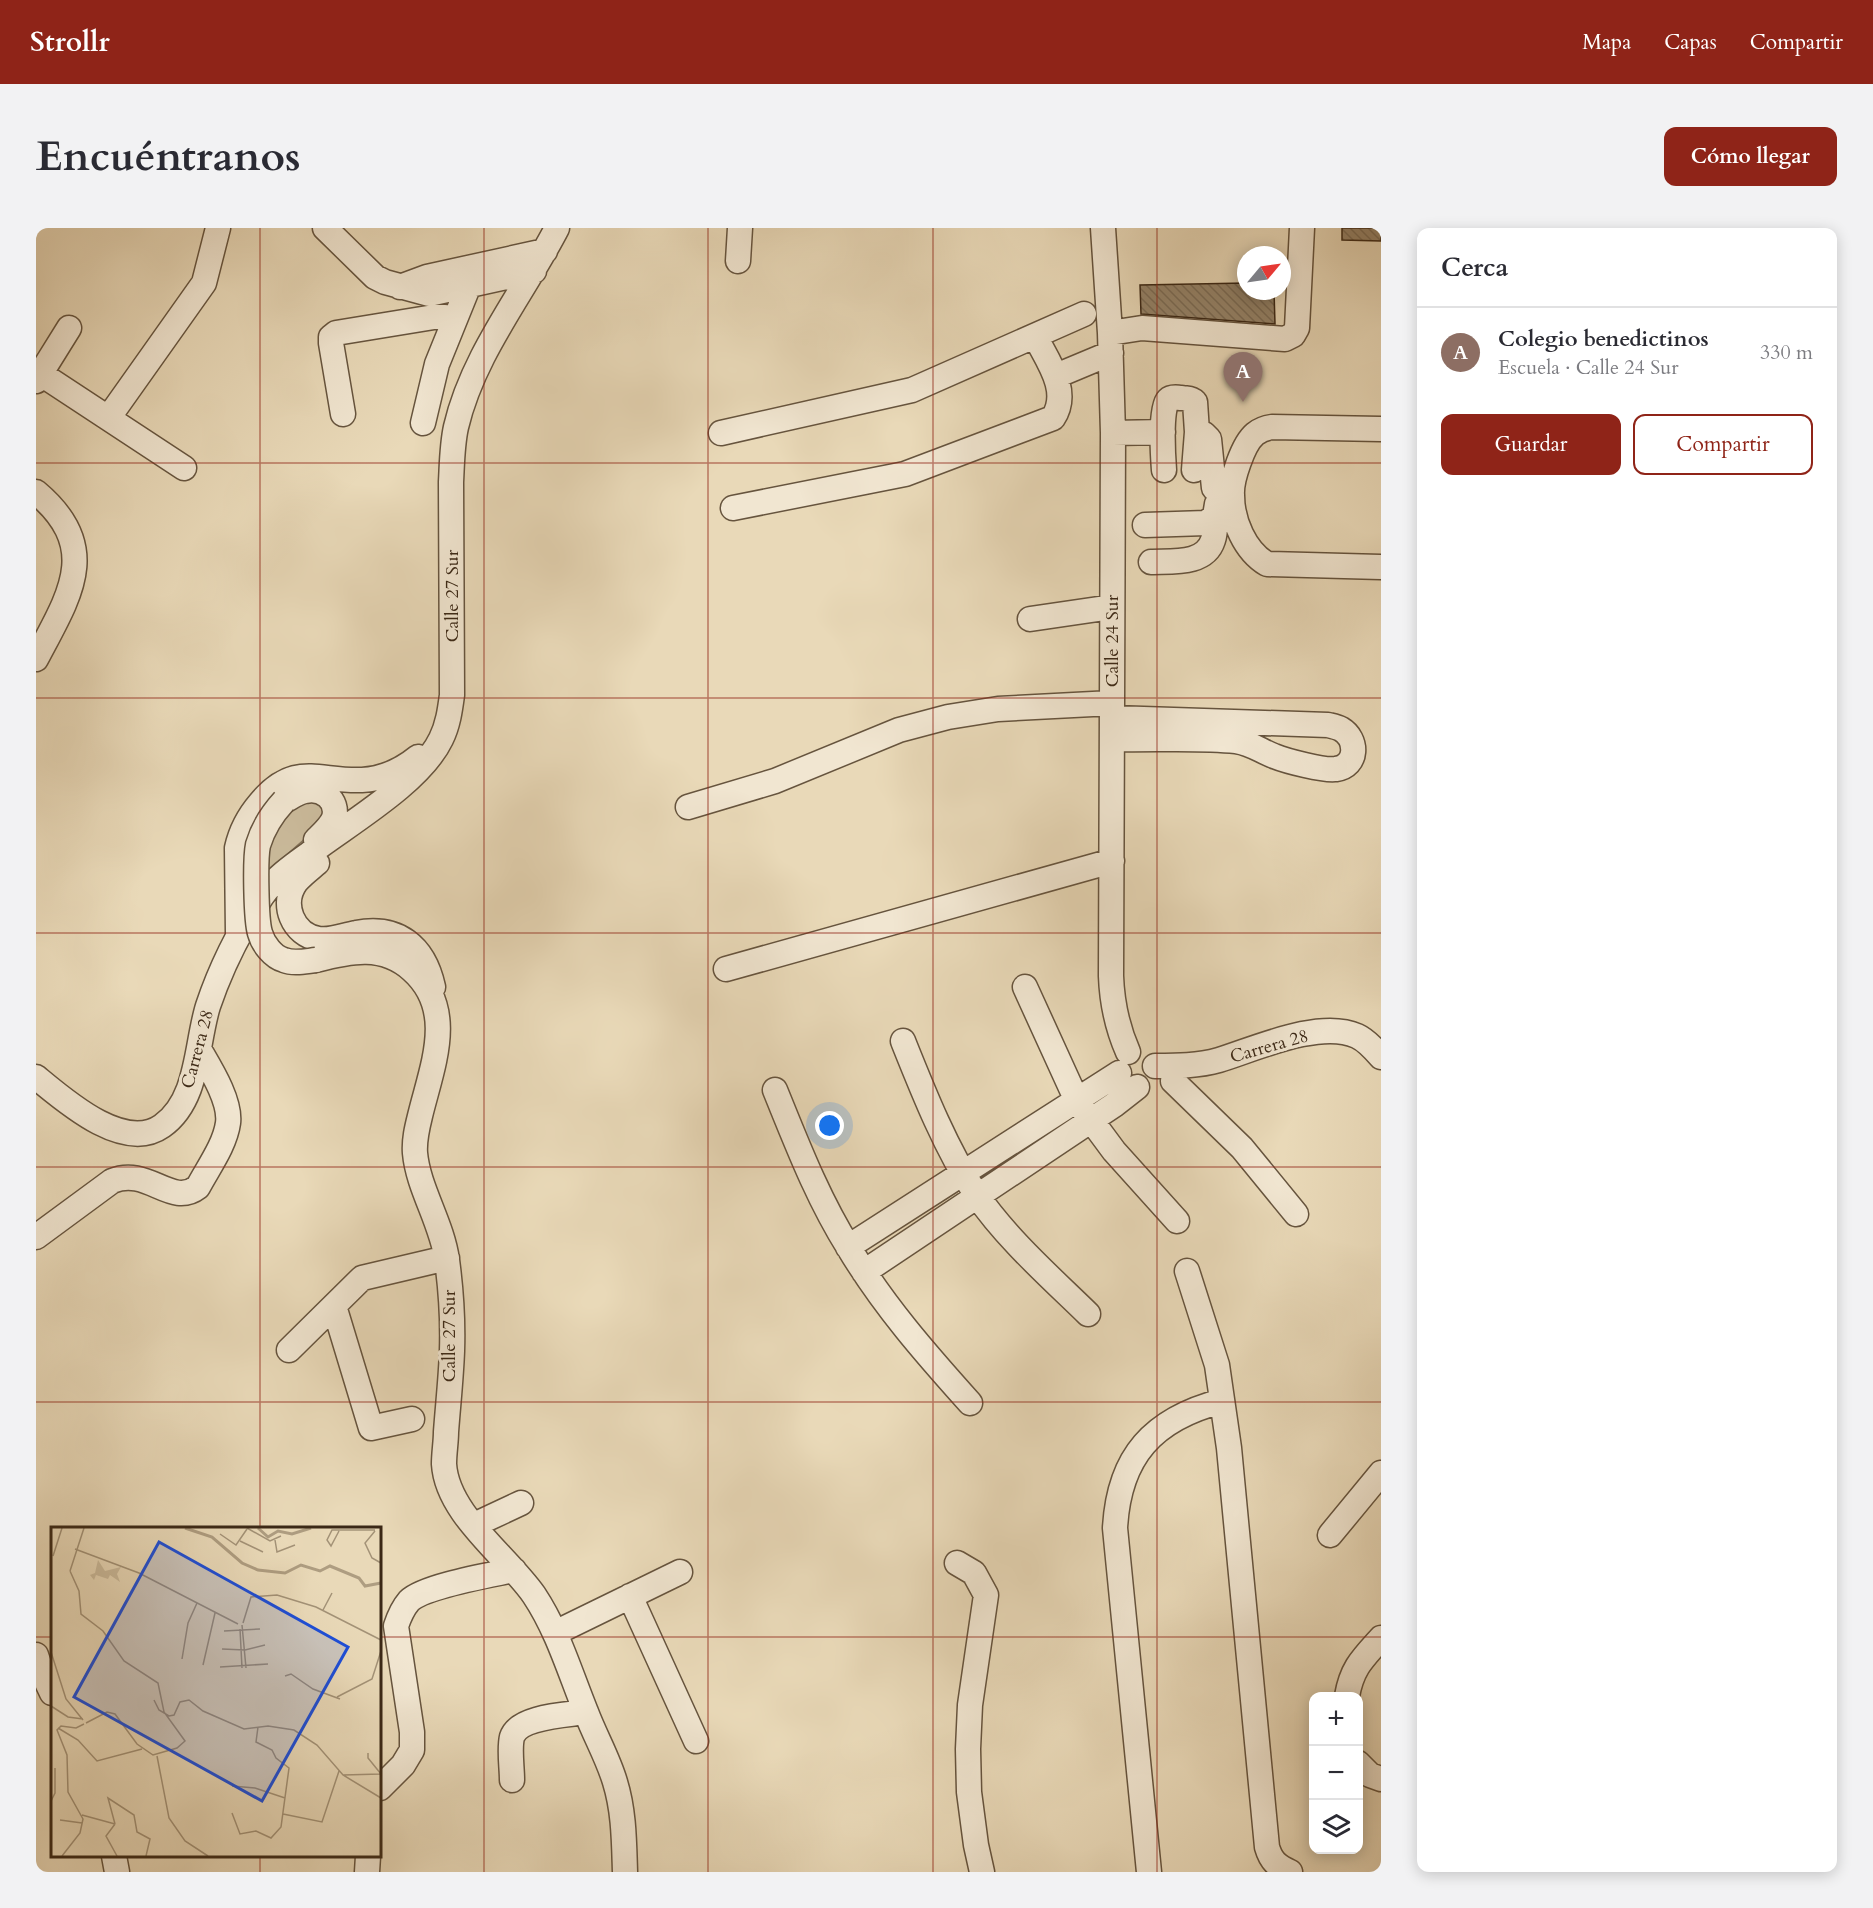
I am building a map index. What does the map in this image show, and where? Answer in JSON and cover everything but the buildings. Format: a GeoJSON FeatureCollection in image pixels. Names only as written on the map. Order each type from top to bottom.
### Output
{"type":"FeatureCollection","features":[{"type":"Feature","properties":{"kind":"street"},"geometry":{"type":"LineString","coordinates":[[109,417],[204,283],[218,228]]}},
{"type":"Feature","properties":{"kind":"street"},"geometry":{"type":"LineString","coordinates":[[325,228],[375,277],[400,287],[427,277],[471,276],[496,279],[540,261]]}},
{"type":"Feature","properties":{"kind":"street","name":"Calle 27 Sur"},"geometry":{"type":"LineString","coordinates":[[557,228],[540,261],[493,337],[474,376],[461,411],[453,448],[451,482],[452,695],[441,740],[424,765],[296,883],[291,892],[289,904],[291,916],[297,927],[307,935],[320,940],[372,931],[388,933],[406,940],[418,950],[425,961],[437,1007],[438,1023],[436,1045],[414,1142],[415,1160],[438,1222],[447,1258],[452,1349],[444,1462],[447,1483],[474,1526],[534,1596],[555,1633],[615,1782],[624,1821],[626,1872]]}},
{"type":"Feature","properties":{"kind":"street"},"geometry":{"type":"LineString","coordinates":[[738,261],[740,228]]}},
{"type":"Feature","properties":{"kind":"street","name":"Calle 24 Sur"},"geometry":{"type":"LineString","coordinates":[[1103,228],[1111,343],[1113,433],[1112,1003],[1118,1028],[1144,1073]]}},
{"type":"Feature","properties":{"kind":"street"},"geometry":{"type":"LineString","coordinates":[[1056,376],[1111,343],[1142,328],[1285,339],[1293,335],[1297,328],[1302,228]]}},
{"type":"Feature","properties":{"kind":"street"},"geometry":{"type":"LineString","coordinates":[[471,276],[540,261]]}},
{"type":"Feature","properties":{"kind":"street"},"geometry":{"type":"LineString","coordinates":[[423,423],[437,364],[471,276]]}},
{"type":"Feature","properties":{"kind":"street"},"geometry":{"type":"LineString","coordinates":[[496,279],[507,290],[512,304]]}},
{"type":"Feature","properties":{"kind":"street"},"geometry":{"type":"LineString","coordinates":[[721,434],[912,390],[1084,314]]}},
{"type":"Feature","properties":{"kind":"street"},"geometry":{"type":"LineString","coordinates":[[343,414],[331,337],[336,333],[435,316],[454,321]]}},
{"type":"Feature","properties":{"kind":"street"},"geometry":{"type":"LineString","coordinates":[[69,328],[38,377],[109,417],[184,468]]}},
{"type":"Feature","properties":{"kind":"street"},"geometry":{"type":"LineString","coordinates":[[734,508],[905,474],[1053,418],[1058,411],[1059,398],[1056,376],[1035,336]]}},
{"type":"Feature","properties":{"kind":"street"},"geometry":{"type":"LineString","coordinates":[[1164,470],[1165,407],[1172,397],[1191,399],[1195,402],[1197,432],[1194,470]]}},
{"type":"Feature","properties":{"kind":"street"},"geometry":{"type":"LineString","coordinates":[[1151,562],[1189,561],[1208,552],[1214,538],[1222,501],[1239,461],[1253,436],[1262,429],[1272,427],[1381,429]]}},
{"type":"Feature","properties":{"kind":"street"},"geometry":{"type":"LineString","coordinates":[[1113,433],[1163,432]]}},
{"type":"Feature","properties":{"kind":"street"},"geometry":{"type":"LineString","coordinates":[[1197,432],[1206,434],[1209,439],[1214,488],[1256,557],[1267,564],[1381,567]]}},
{"type":"Feature","properties":{"kind":"street"},"geometry":{"type":"LineString","coordinates":[[36,492],[54,506],[66,524],[73,545],[75,566],[62,611],[36,659]]}},
{"type":"Feature","properties":{"kind":"street"},"geometry":{"type":"LineString","coordinates":[[1145,525],[1206,523],[1222,501]]}},
{"type":"Feature","properties":{"kind":"street"},"geometry":{"type":"LineString","coordinates":[[1030,619],[1113,607]]}},
{"type":"Feature","properties":{"kind":"street"},"geometry":{"type":"LineString","coordinates":[[688,807],[775,781],[899,730],[948,717],[998,709],[1113,720],[1238,741],[1258,747],[1274,756],[1319,769],[1335,770],[1346,766],[1353,759],[1354,749],[1348,736],[1340,728],[1328,725],[1113,720]]}},
{"type":"Feature","properties":{"kind":"street"},"geometry":{"type":"LineString","coordinates":[[238,939],[237,848],[247,819],[262,800],[291,778],[312,775],[362,780],[379,778],[398,770],[428,750],[446,727]]}},
{"type":"Feature","properties":{"kind":"street"},"geometry":{"type":"LineString","coordinates":[[312,775],[293,790],[275,810],[264,829],[256,859],[260,933],[267,947],[283,960],[295,962],[316,960],[352,951],[368,950],[387,954],[403,962],[415,973],[429,989],[437,1007]]}},
{"type":"Feature","properties":{"kind":"street"},"geometry":{"type":"LineString","coordinates":[[339,778],[348,783],[357,799],[346,826]]}},
{"type":"Feature","properties":{"kind":"street","name":"Calle 27 Sur"},"geometry":{"type":"LineString","coordinates":[[223,966],[262,897],[282,874],[404,784]]}},
{"type":"Feature","properties":{"kind":"street"},"geometry":{"type":"LineString","coordinates":[[282,874],[333,820],[335,810],[332,801],[325,793],[317,790],[304,791],[284,801]]}},
{"type":"Feature","properties":{"kind":"street"},"geometry":{"type":"LineString","coordinates":[[726,969],[1112,861]]}},
{"type":"Feature","properties":{"kind":"street","name":"Carrera 28"},"geometry":{"type":"LineString","coordinates":[[36,1077],[74,1108],[120,1132],[146,1134],[163,1126],[177,1110],[188,1090],[207,1007],[223,966]]}},
{"type":"Feature","properties":{"kind":"street"},"geometry":{"type":"LineString","coordinates":[[1025,987],[1084,1110],[1127,1166],[1177,1221]]}},
{"type":"Feature","properties":{"kind":"street","name":"Carrera 28"},"geometry":{"type":"LineString","coordinates":[[1144,1073],[1218,1060],[1312,1032],[1339,1032],[1357,1036],[1381,1057]]}},
{"type":"Feature","properties":{"kind":"street"},"geometry":{"type":"LineString","coordinates":[[903,1041],[963,1174],[977,1196],[1014,1240],[1088,1314]]}},
{"type":"Feature","properties":{"kind":"street"},"geometry":{"type":"LineString","coordinates":[[36,1238],[112,1181],[122,1177],[133,1176],[182,1195],[191,1193],[198,1187],[224,1138],[229,1122],[227,1108],[218,1084],[199,1049]]}},
{"type":"Feature","properties":{"kind":"street"},"geometry":{"type":"LineString","coordinates":[[848,1247],[963,1174],[1084,1110],[1144,1073],[1242,1148],[1296,1215]]}},
{"type":"Feature","properties":{"kind":"street"},"geometry":{"type":"LineString","coordinates":[[775,1090],[801,1155],[848,1247],[923,1351],[970,1403]]}},
{"type":"Feature","properties":{"kind":"street"},"geometry":{"type":"LineString","coordinates":[[864,1272],[977,1196],[1084,1110]]}},
{"type":"Feature","properties":{"kind":"street"},"geometry":{"type":"LineString","coordinates":[[289,1350],[362,1278],[447,1258]]}},
{"type":"Feature","properties":{"kind":"street"},"geometry":{"type":"LineString","coordinates":[[1186,1271],[1217,1365],[1232,1479],[1267,1847],[1272,1861],[1290,1872]]}},
{"type":"Feature","properties":{"kind":"street"},"geometry":{"type":"LineString","coordinates":[[334,1306],[371,1428],[412,1419]]}},
{"type":"Feature","properties":{"kind":"street"},"geometry":{"type":"LineString","coordinates":[[1149,1872],[1114,1528],[1116,1506],[1122,1482],[1131,1464],[1154,1434],[1183,1413],[1222,1401]]}},
{"type":"Feature","properties":{"kind":"street"},"geometry":{"type":"LineString","coordinates":[[1330,1534],[1381,1473]]}},
{"type":"Feature","properties":{"kind":"street"},"geometry":{"type":"LineString","coordinates":[[474,1526],[521,1503]]}},
{"type":"Feature","properties":{"kind":"street"},"geometry":{"type":"LineString","coordinates":[[957,1563],[974,1573],[986,1595],[970,1705],[968,1749],[969,1792],[982,1872]]}},
{"type":"Feature","properties":{"kind":"street"},"geometry":{"type":"LineString","coordinates":[[381,1787],[403,1765],[412,1750],[412,1732],[396,1626],[402,1610],[410,1599],[428,1591],[514,1570]]}},
{"type":"Feature","properties":{"kind":"street"},"geometry":{"type":"LineString","coordinates":[[555,1633],[680,1572]]}},
{"type":"Feature","properties":{"kind":"street"},"geometry":{"type":"LineString","coordinates":[[630,1596],[696,1740]]}},
{"type":"Feature","properties":{"kind":"street"},"geometry":{"type":"LineString","coordinates":[[1348,1692],[1351,1676],[1360,1661],[1381,1638]]}},
{"type":"Feature","properties":{"kind":"street"},"geometry":{"type":"LineString","coordinates":[[36,1654],[51,1691]]}},
{"type":"Feature","properties":{"kind":"street"},"geometry":{"type":"LineString","coordinates":[[512,1780],[512,1738],[517,1728],[528,1722],[586,1712]]}},
{"type":"Feature","properties":{"kind":"street"},"geometry":{"type":"LineString","coordinates":[[1363,1767],[1370,1775],[1381,1779]]}},
{"type":"Feature","properties":{"kind":"street"},"geometry":{"type":"LineString","coordinates":[[114,1857],[117,1872]]}},
{"type":"Feature","properties":{"kind":"street"},"geometry":{"type":"LineString","coordinates":[[367,1872],[368,1857]]}},
{"type":"Feature","properties":{"kind":"shaded area"},"geometry":{"type":"Polygon","coordinates":[[[311,797],[325,808],[322,824],[268,871],[268,854],[272,838],[280,822],[291,810],[311,797]]]}},
{"type":"Feature","properties":{"kind":"place","name":"Colegio benedictinos"},"geometry":{"type":"Point","coordinates":[1243,402]}}]}
